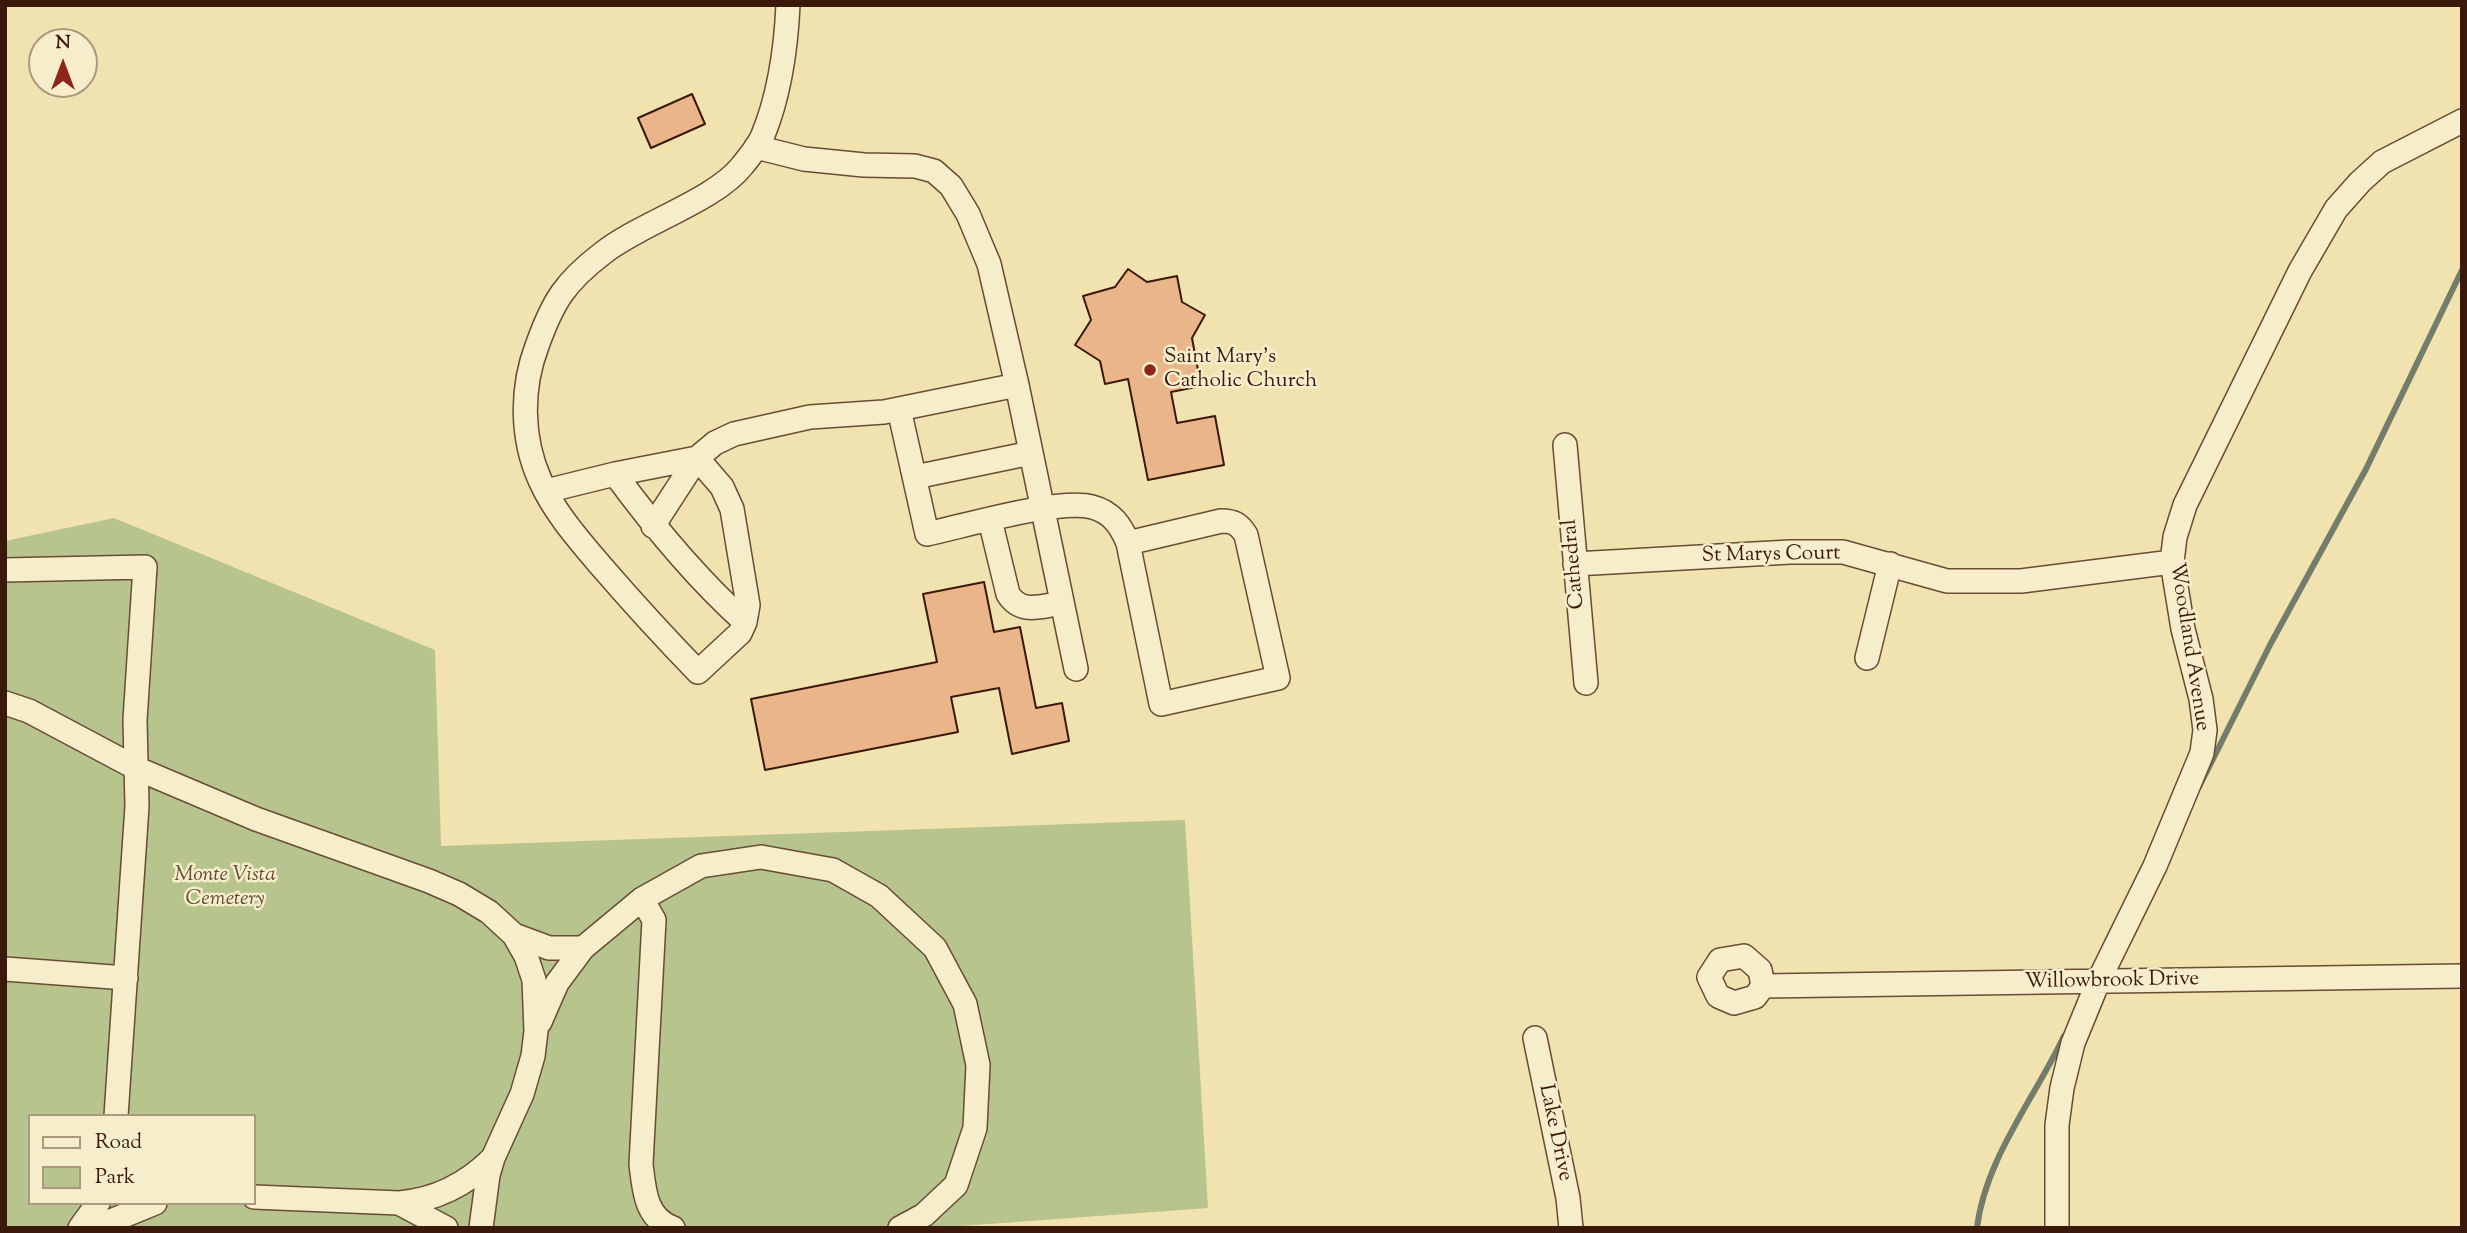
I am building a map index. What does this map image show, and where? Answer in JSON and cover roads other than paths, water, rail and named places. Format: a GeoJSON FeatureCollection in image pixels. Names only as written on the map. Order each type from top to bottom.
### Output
{"type":"FeatureCollection","features":[{"type":"Feature","properties":{"kind":"street"},"geometry":{"type":"LineString","coordinates":[[697,458],[722,487],[732,509],[748,605],[740,633],[698,672],[641,613],[579,541],[546,491],[530,452],[525,414],[526,378],[545,321],[559,293],[605,251],[654,221],[706,195],[740,169],[762,137],[777,84],[788,5]]}},
{"type":"Feature","properties":{"kind":"street","name":"Woodland Avenue"},"geometry":{"type":"LineString","coordinates":[[2057,1228],[2057,1125],[2062,1088],[2073,1043],[2098,982],[2155,866],[2202,753],[2205,730],[2201,699],[2181,617],[2172,562],[2175,537],[2185,505],[2318,237],[2336,208],[2382,162],[2452,126]]}},
{"type":"Feature","properties":{"kind":"street"},"geometry":{"type":"LineString","coordinates":[[756,146],[804,159],[864,165],[915,166],[934,171],[951,186],[968,214],[989,264],[1076,669]]}},
{"type":"Feature","properties":{"kind":"street"},"geometry":{"type":"LineString","coordinates":[[653,526],[697,458],[715,443],[734,434],[810,417],[899,409],[1017,385]]}},
{"type":"Feature","properties":{"kind":"street"},"geometry":{"type":"LineString","coordinates":[[899,409],[928,534],[1065,505],[1092,506],[1112,516],[1128,543],[1161,704],[1278,678],[1246,535],[1239,525],[1231,521],[1221,521],[1128,543]]}},
{"type":"Feature","properties":{"kind":"street","name":"Cathedral"},"geometry":{"type":"LineString","coordinates":[[1565,445],[1586,683]]}},
{"type":"Feature","properties":{"kind":"street"},"geometry":{"type":"LineString","coordinates":[[915,477],[1031,453]]}},
{"type":"Feature","properties":{"kind":"street"},"geometry":{"type":"LineString","coordinates":[[546,491],[697,458]]}},
{"type":"Feature","properties":{"kind":"street"},"geometry":{"type":"LineString","coordinates":[[615,474],[653,526],[745,622]]}},
{"type":"Feature","properties":{"kind":"street"},"geometry":{"type":"LineString","coordinates":[[990,520],[1008,594],[1013,602],[1025,608],[1062,603]]}},
{"type":"Feature","properties":{"kind":"street","name":"St Marys Court"},"geometry":{"type":"LineString","coordinates":[[1575,564],[1790,552],[1843,552],[1947,581],[2021,581],[2172,562]]}},
{"type":"Feature","properties":{"kind":"street"},"geometry":{"type":"LineString","coordinates":[[1867,658],[1890,564]]}},
{"type":"Feature","properties":{"kind":"street"},"geometry":{"type":"LineString","coordinates":[[5,570],[145,567],[135,720],[138,769],[116,1114]]}},
{"type":"Feature","properties":{"kind":"street"},"geometry":{"type":"LineString","coordinates":[[5,703],[29,711],[138,769],[256,819],[459,894],[489,912],[514,934],[549,948],[583,948]]}},
{"type":"Feature","properties":{"kind":"street"},"geometry":{"type":"LineString","coordinates":[[536,1031],[556,983],[583,948],[642,899],[701,866],[761,857],[833,870],[879,896],[935,948],[965,1004],[978,1065],[975,1128],[956,1185],[924,1215],[900,1228]]}},
{"type":"Feature","properties":{"kind":"street"},"geometry":{"type":"LineString","coordinates":[[642,899],[654,920],[641,1164],[644,1193],[652,1214],[673,1228]]}},
{"type":"Feature","properties":{"kind":"street"},"geometry":{"type":"LineString","coordinates":[[481,1228],[485,1191],[494,1158],[522,1094],[533,1056],[536,1031],[534,980],[526,956],[514,934]]}},
{"type":"Feature","properties":{"kind":"street"},"geometry":{"type":"LineString","coordinates":[[5,969],[126,978]]}},
{"type":"Feature","properties":{"kind":"street","name":"Willowbrook Drive"},"geometry":{"type":"LineString","coordinates":[[1763,986],[2462,976]]}},
{"type":"Feature","properties":{"kind":"street","name":"Lake Drive"},"geometry":{"type":"LineString","coordinates":[[1535,1038],[1568,1198],[1571,1228]]}},
{"type":"Feature","properties":{"kind":"street"},"geometry":{"type":"LineString","coordinates":[[256,1197],[399,1203],[419,1201],[475,1176],[494,1158]]}},
{"type":"Feature","properties":{"kind":"street"},"geometry":{"type":"LineString","coordinates":[[399,1203],[446,1228]]}},
{"type":"Feature","properties":{"kind":"street"},"geometry":{"type":"LineString","coordinates":[[80,1228],[97,1205]]}},
{"type":"Feature","properties":{"kind":"street"},"geometry":{"type":"LineString","coordinates":[[94,1228],[150,1205]]}},
{"type":"Feature","properties":{"kind":"waterway"},"geometry":{"type":"LineString","coordinates":[[2199,787],[2271,643],[2366,469],[2462,270]]}},
{"type":"Feature","properties":{"kind":"waterway"},"geometry":{"type":"LineString","coordinates":[[1977,1228],[1982,1202],[2000,1153],[2064,1036]]}},
{"type":"Feature","properties":{"kind":"place","name":"Saint Mary's Catholic Church"},"geometry":{"type":"Point","coordinates":[1150,370]}},
{"type":"Feature","properties":{"kind":"park label","name":"Monte Vista Cemetery"},"geometry":{"type":"Point","coordinates":[225,888]}}]}
